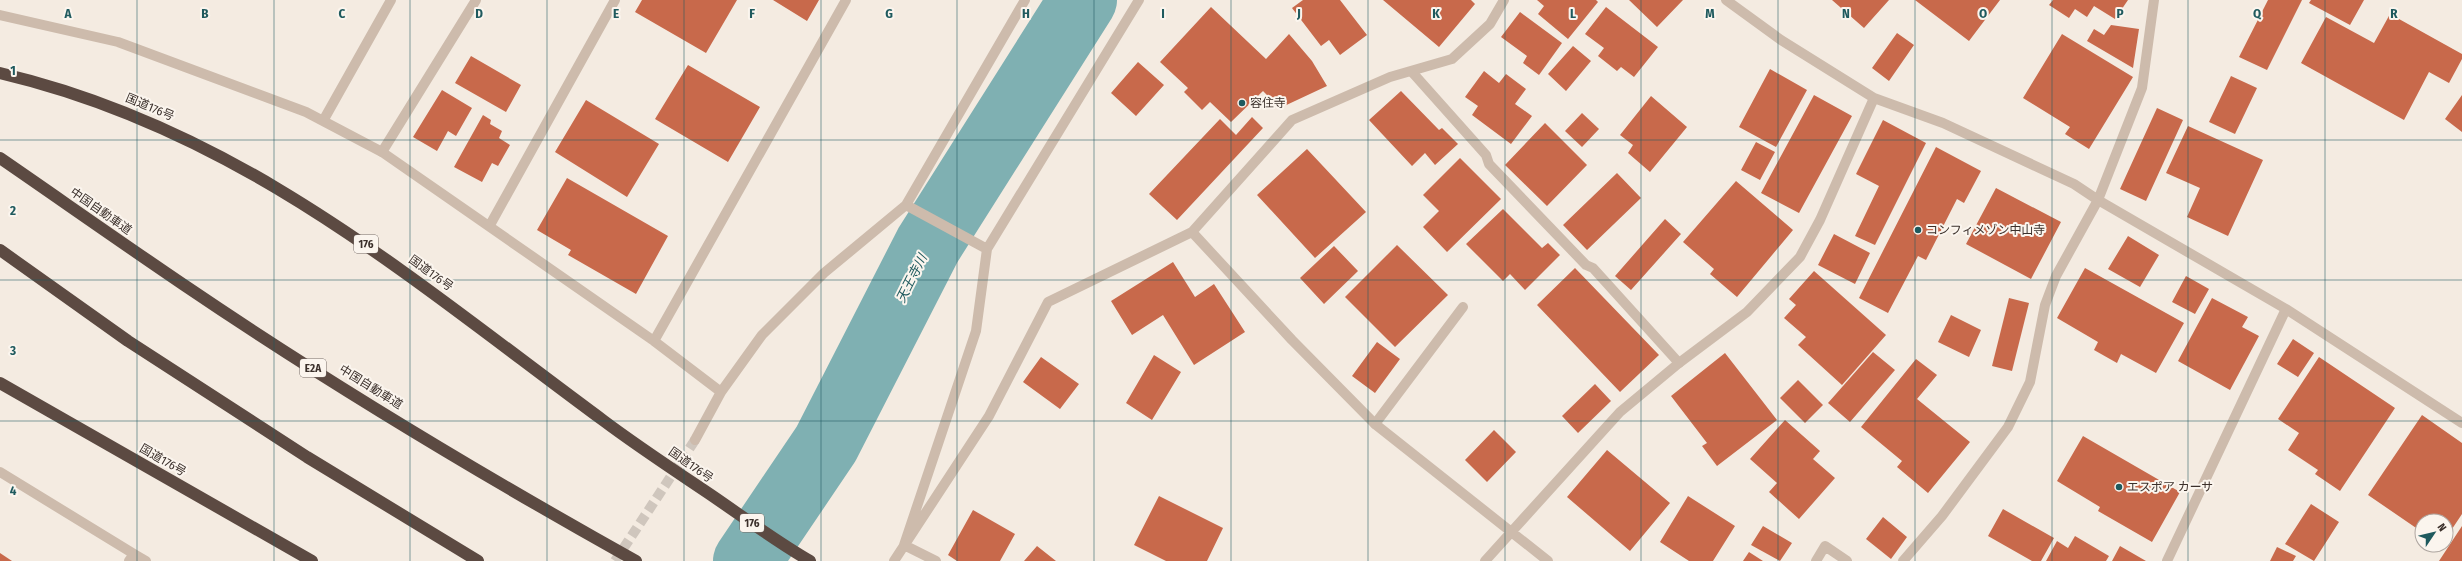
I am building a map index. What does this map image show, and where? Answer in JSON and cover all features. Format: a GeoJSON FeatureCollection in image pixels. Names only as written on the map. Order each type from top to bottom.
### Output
{"type":"FeatureCollection","features":[{"type":"Feature","properties":{"kind":"highway","name":"国道176号"},"geometry":{"type":"LineString","coordinates":[[0,73],[32,80],[112,106],[196,142],[268,181],[344,228],[422,283],[606,423],[694,484],[810,561]]}},
{"type":"Feature","properties":{"kind":"highway","name":"中国自動車道"},"geometry":{"type":"LineString","coordinates":[[0,158],[185,286],[350,392],[552,514],[636,561]]}},
{"type":"Feature","properties":{"kind":"highway"},"geometry":{"type":"LineString","coordinates":[[0,250],[141,350],[307,457],[478,561]]}},
{"type":"Feature","properties":{"kind":"highway","name":"国道176号"},"geometry":{"type":"LineString","coordinates":[[0,383],[312,561]]}},
{"type":"Feature","properties":{"kind":"street"},"geometry":{"type":"LineString","coordinates":[[323,121],[391,0]]}},
{"type":"Feature","properties":{"kind":"street"},"geometry":{"type":"LineString","coordinates":[[382,152],[476,0]]}},
{"type":"Feature","properties":{"kind":"street"},"geometry":{"type":"LineString","coordinates":[[490,225],[615,0]]}},
{"type":"Feature","properties":{"kind":"street"},"geometry":{"type":"LineString","coordinates":[[654,341],[846,0]]}},
{"type":"Feature","properties":{"kind":"street"},"geometry":{"type":"LineString","coordinates":[[695,440],[721,392],[762,334],[824,273],[906,205],[1025,0]]}},
{"type":"Feature","properties":{"kind":"street"},"geometry":{"type":"LineString","coordinates":[[904,545],[976,331],[987,249],[1139,0]]}},
{"type":"Feature","properties":{"kind":"street"},"geometry":{"type":"LineString","coordinates":[[894,561],[989,416],[1048,302],[1192,232],[1292,120],[1390,77],[1412,72],[1452,59],[1490,24],[1504,0]]}},
{"type":"Feature","properties":{"kind":"street"},"geometry":{"type":"LineString","coordinates":[[1903,561],[1942,516],[2008,427],[2030,382],[2045,305],[2056,276],[2098,200],[2142,88],[2154,0]]}},
{"type":"Feature","properties":{"kind":"street"},"geometry":{"type":"LineString","coordinates":[[1728,1],[1781,40],[1874,98],[1943,123],[2074,184],[2098,200],[2286,309],[2462,423]]}},
{"type":"Feature","properties":{"kind":"street"},"geometry":{"type":"LineString","coordinates":[[0,15],[118,42],[306,112],[382,152],[490,225],[654,341],[721,392]]}},
{"type":"Feature","properties":{"kind":"street"},"geometry":{"type":"LineString","coordinates":[[1412,72],[1486,155],[1488,164],[1586,265],[1593,268],[1679,363]]}},
{"type":"Feature","properties":{"kind":"street"},"geometry":{"type":"LineString","coordinates":[[1485,561],[1620,412],[1679,363],[1747,312],[1800,257],[1820,220],[1874,98]]}},
{"type":"Feature","properties":{"kind":"street"},"geometry":{"type":"LineString","coordinates":[[906,205],[987,249]]}},
{"type":"Feature","properties":{"kind":"street"},"geometry":{"type":"LineString","coordinates":[[1192,232],[1292,340],[1375,424],[1511,534],[1548,561]]}},
{"type":"Feature","properties":{"kind":"street"},"geometry":{"type":"LineString","coordinates":[[1375,424],[1463,307]]}},
{"type":"Feature","properties":{"kind":"street"},"geometry":{"type":"LineString","coordinates":[[2167,561],[2286,309]]}},
{"type":"Feature","properties":{"kind":"street"},"geometry":{"type":"LineString","coordinates":[[0,472],[132,557],[146,561]]}},
{"type":"Feature","properties":{"kind":"street"},"geometry":{"type":"LineString","coordinates":[[904,545],[936,561]]}},
{"type":"Feature","properties":{"kind":"street"},"geometry":{"type":"LineString","coordinates":[[1816,561],[1825,546],[1847,561]]}},
{"type":"Feature","properties":{"kind":"building"},"geometry":{"type":"Polygon","coordinates":[[[642,0],[737,0],[706,53],[635,12],[642,0]]]}},
{"type":"Feature","properties":{"kind":"building"},"geometry":{"type":"Polygon","coordinates":[[[773,0],[819,0],[807,21],[773,0]]]}},
{"type":"Feature","properties":{"kind":"building"},"geometry":{"type":"Polygon","coordinates":[[[1303,0],[1340,0],[1367,35],[1340,55],[1329,40],[1321,46],[1292,8],[1303,0]]]}},
{"type":"Feature","properties":{"kind":"building"},"geometry":{"type":"Polygon","coordinates":[[[1383,0],[1471,0],[1475,4],[1439,47],[1383,0]]]}},
{"type":"Feature","properties":{"kind":"building"},"geometry":{"type":"Polygon","coordinates":[[[1537,0],[1596,0],[1598,2],[1568,39],[1538,14],[1544,6],[1537,0]]]}},
{"type":"Feature","properties":{"kind":"building"},"geometry":{"type":"Polygon","coordinates":[[[1629,0],[1683,0],[1657,27],[1629,0]]]}},
{"type":"Feature","properties":{"kind":"building"},"geometry":{"type":"Polygon","coordinates":[[[1832,0],[1889,0],[1864,28],[1832,0]]]}},
{"type":"Feature","properties":{"kind":"building"},"geometry":{"type":"Polygon","coordinates":[[[1915,0],[2000,0],[1969,41],[1915,0]]]}},
{"type":"Feature","properties":{"kind":"building"},"geometry":{"type":"Polygon","coordinates":[[[2053,0],[2128,0],[2115,19],[2094,6],[2087,17],[2075,9],[2069,18],[2049,5],[2053,0]]]}},
{"type":"Feature","properties":{"kind":"building"},"geometry":{"type":"Polygon","coordinates":[[[2268,0],[2302,0],[2267,70],[2239,57],[2268,0]]]}},
{"type":"Feature","properties":{"kind":"building"},"geometry":{"type":"Polygon","coordinates":[[[2311,0],[2364,0],[2350,25],[2309,3],[2311,0]]]}},
{"type":"Feature","properties":{"kind":"building","name":"容住寺"},"geometry":{"type":"Polygon","coordinates":[[[1211,7],[1266,59],[1289,34],[1312,61],[1327,86],[1280,108],[1263,91],[1231,122],[1210,102],[1202,110],[1184,92],[1188,88],[1160,62],[1211,7]]]}},
{"type":"Feature","properties":{"kind":"building"},"geometry":{"type":"Polygon","coordinates":[[[1606,7],[1658,47],[1634,77],[1621,67],[1617,71],[1598,56],[1604,48],[1585,34],[1606,7]]]}},
{"type":"Feature","properties":{"kind":"building"},"geometry":{"type":"Polygon","coordinates":[[[1520,12],[1562,43],[1539,75],[1523,63],[1527,56],[1501,37],[1520,12]]]}},
{"type":"Feature","properties":{"kind":"building"},"geometry":{"type":"Polygon","coordinates":[[[2390,14],[2462,54],[2462,59],[2449,83],[2429,72],[2404,120],[2301,63],[2326,17],[2374,43],[2390,14]]]}},
{"type":"Feature","properties":{"kind":"building"},"geometry":{"type":"Polygon","coordinates":[[[2111,25],[2139,29],[2133,68],[2087,41],[2094,29],[2104,35],[2111,25]]]}},
{"type":"Feature","properties":{"kind":"building"},"geometry":{"type":"Polygon","coordinates":[[[1897,33],[1914,45],[1889,81],[1872,68],[1897,33]]]}},
{"type":"Feature","properties":{"kind":"building"},"geometry":{"type":"Polygon","coordinates":[[[2062,34],[2133,77],[2089,149],[2065,134],[2070,127],[2023,98],[2062,34]]]}},
{"type":"Feature","properties":{"kind":"building"},"geometry":{"type":"Polygon","coordinates":[[[1573,46],[1591,61],[1566,91],[1548,74],[1573,46]]]}},
{"type":"Feature","properties":{"kind":"building"},"geometry":{"type":"Polygon","coordinates":[[[471,56],[521,85],[506,112],[455,83],[471,56]]]}},
{"type":"Feature","properties":{"kind":"building"},"geometry":{"type":"Polygon","coordinates":[[[1138,62],[1164,85],[1136,116],[1111,93],[1138,62]]]}},
{"type":"Feature","properties":{"kind":"building"},"geometry":{"type":"Polygon","coordinates":[[[688,65],[760,107],[728,162],[655,119],[688,65]]]}},
{"type":"Feature","properties":{"kind":"building"},"geometry":{"type":"Polygon","coordinates":[[[1770,69],[1807,90],[1776,147],[1739,127],[1770,69]]]}},
{"type":"Feature","properties":{"kind":"building"},"geometry":{"type":"Polygon","coordinates":[[[1484,71],[1499,83],[1506,74],[1526,89],[1515,104],[1532,116],[1511,144],[1472,115],[1478,106],[1465,97],[1484,71]]]}},
{"type":"Feature","properties":{"kind":"building"},"geometry":{"type":"Polygon","coordinates":[[[2231,76],[2257,88],[2235,134],[2209,122],[2231,76]]]}},
{"type":"Feature","properties":{"kind":"building"},"geometry":{"type":"Polygon","coordinates":[[[442,90],[472,108],[456,136],[448,131],[437,151],[413,137],[442,90]]]}},
{"type":"Feature","properties":{"kind":"building"},"geometry":{"type":"Polygon","coordinates":[[[1401,91],[1439,130],[1442,128],[1458,144],[1435,165],[1425,153],[1412,166],[1369,120],[1401,91]]]}},
{"type":"Feature","properties":{"kind":"building"},"geometry":{"type":"Polygon","coordinates":[[[1814,95],[1852,116],[1799,213],[1761,193],[1814,95]]]}},
{"type":"Feature","properties":{"kind":"building"},"geometry":{"type":"Polygon","coordinates":[[[2462,95],[2462,132],[2445,119],[2462,95]]]}},
{"type":"Feature","properties":{"kind":"building"},"geometry":{"type":"Polygon","coordinates":[[[1651,96],[1687,127],[1650,172],[1628,153],[1633,145],[1620,135],[1651,96]]]}},
{"type":"Feature","properties":{"kind":"building"},"geometry":{"type":"Polygon","coordinates":[[[586,100],[659,144],[627,197],[555,152],[586,100]]]}},
{"type":"Feature","properties":{"kind":"building"},"geometry":{"type":"Polygon","coordinates":[[[2157,108],[2183,120],[2146,201],[2120,189],[2157,108]]]}},
{"type":"Feature","properties":{"kind":"building"},"geometry":{"type":"Polygon","coordinates":[[[1582,113],[1599,129],[1582,147],[1565,131],[1582,113]]]}},
{"type":"Feature","properties":{"kind":"building"},"geometry":{"type":"Polygon","coordinates":[[[483,115],[491,120],[490,124],[502,131],[499,138],[510,145],[498,166],[492,163],[482,182],[454,167],[483,115]]]}},
{"type":"Feature","properties":{"kind":"building"},"geometry":{"type":"Polygon","coordinates":[[[1252,117],[1263,128],[1177,220],[1149,194],[1220,119],[1236,135],[1252,117]]]}},
{"type":"Feature","properties":{"kind":"building"},"geometry":{"type":"Polygon","coordinates":[[[1883,120],[1926,143],[1875,245],[1855,236],[1879,186],[1856,174],[1883,120]]]}},
{"type":"Feature","properties":{"kind":"building"},"geometry":{"type":"Polygon","coordinates":[[[1545,123],[1587,165],[1547,206],[1505,165],[1545,123]]]}},
{"type":"Feature","properties":{"kind":"building"},"geometry":{"type":"Polygon","coordinates":[[[2188,126],[2263,160],[2228,236],[2187,217],[2200,188],[2166,173],[2188,126]]]}},
{"type":"Feature","properties":{"kind":"building"},"geometry":{"type":"Polygon","coordinates":[[[1756,142],[1775,152],[1760,180],[1741,170],[1756,142]]]}},
{"type":"Feature","properties":{"kind":"building","name":"コンフィメゾン中山寺"},"geometry":{"type":"Polygon","coordinates":[[[1936,147],[1981,171],[1964,203],[1957,199],[1926,260],[1918,256],[1888,313],[1859,298],[1936,147]]]}},
{"type":"Feature","properties":{"kind":"building"},"geometry":{"type":"Polygon","coordinates":[[[1307,149],[1366,212],[1315,258],[1257,195],[1307,149]]]}},
{"type":"Feature","properties":{"kind":"building"},"geometry":{"type":"Polygon","coordinates":[[[1460,158],[1501,199],[1447,252],[1423,227],[1439,211],[1423,195],[1460,158]]]}},
{"type":"Feature","properties":{"kind":"building"},"geometry":{"type":"Polygon","coordinates":[[[1617,173],[1641,198],[1587,250],[1563,225],[1617,173]]]}},
{"type":"Feature","properties":{"kind":"building"},"geometry":{"type":"Polygon","coordinates":[[[567,178],[668,236],[636,294],[568,255],[571,250],[537,230],[567,178]]]}},
{"type":"Feature","properties":{"kind":"building"},"geometry":{"type":"Polygon","coordinates":[[[1736,181],[1793,230],[1737,297],[1710,274],[1714,269],[1683,242],[1736,181]]]}},
{"type":"Feature","properties":{"kind":"building"},"geometry":{"type":"Polygon","coordinates":[[[1996,188],[2061,222],[2031,279],[1966,244],[1996,188]]]}},
{"type":"Feature","properties":{"kind":"building"},"geometry":{"type":"Polygon","coordinates":[[[1503,209],[1542,248],[1548,243],[1560,255],[1525,290],[1510,274],[1503,281],[1466,244],[1503,209]]]}},
{"type":"Feature","properties":{"kind":"building"},"geometry":{"type":"Polygon","coordinates":[[[1665,219],[1681,234],[1631,290],[1615,276],[1665,219]]]}},
{"type":"Feature","properties":{"kind":"building"},"geometry":{"type":"Polygon","coordinates":[[[1834,234],[1870,253],[1855,284],[1818,265],[1834,234]]]}},
{"type":"Feature","properties":{"kind":"building"},"geometry":{"type":"Polygon","coordinates":[[[2128,236],[2159,255],[2140,287],[2108,269],[2128,236]]]}},
{"type":"Feature","properties":{"kind":"building"},"geometry":{"type":"Polygon","coordinates":[[[1397,245],[1448,295],[1395,347],[1345,297],[1397,245]]]}},
{"type":"Feature","properties":{"kind":"building"},"geometry":{"type":"Polygon","coordinates":[[[1334,246],[1358,271],[1324,304],[1300,278],[1334,246]]]}},
{"type":"Feature","properties":{"kind":"building"},"geometry":{"type":"Polygon","coordinates":[[[1173,262],[1195,297],[1214,284],[1245,332],[1194,365],[1163,315],[1132,335],[1111,301],[1173,262]]]}},
{"type":"Feature","properties":{"kind":"building"},"geometry":{"type":"Polygon","coordinates":[[[1575,268],[1659,355],[1620,392],[1537,305],[1575,268]]]}},
{"type":"Feature","properties":{"kind":"building"},"geometry":{"type":"Polygon","coordinates":[[[2085,268],[2184,323],[2156,373],[2121,354],[2117,363],[2094,350],[2098,342],[2057,318],[2085,268]]]}},
{"type":"Feature","properties":{"kind":"building"},"geometry":{"type":"Polygon","coordinates":[[[1814,271],[1886,335],[1842,385],[1798,345],[1806,337],[1784,318],[1796,305],[1789,299],[1814,271]]]}},
{"type":"Feature","properties":{"kind":"building"},"geometry":{"type":"Polygon","coordinates":[[[2186,276],[2209,289],[2195,314],[2172,302],[2186,276]]]}},
{"type":"Feature","properties":{"kind":"building"},"geometry":{"type":"Polygon","coordinates":[[[2009,298],[2029,303],[2012,371],[1992,366],[2009,298]]]}},
{"type":"Feature","properties":{"kind":"building"},"geometry":{"type":"Polygon","coordinates":[[[2212,298],[2248,317],[2242,327],[2259,336],[2230,390],[2178,361],[2212,298]]]}},
{"type":"Feature","properties":{"kind":"building"},"geometry":{"type":"Polygon","coordinates":[[[1951,315],[1981,330],[1969,357],[1938,342],[1951,315]]]}},
{"type":"Feature","properties":{"kind":"building"},"geometry":{"type":"Polygon","coordinates":[[[2293,339],[2314,353],[2298,377],[2277,364],[2293,339]]]}},
{"type":"Feature","properties":{"kind":"building"},"geometry":{"type":"Polygon","coordinates":[[[1377,342],[1400,359],[1375,393],[1352,376],[1377,342]]]}},
{"type":"Feature","properties":{"kind":"building"},"geometry":{"type":"Polygon","coordinates":[[[1873,352],[1895,370],[1850,422],[1828,403],[1873,352]]]}},
{"type":"Feature","properties":{"kind":"building"},"geometry":{"type":"Polygon","coordinates":[[[1725,353],[1777,420],[1717,466],[1702,446],[1707,443],[1671,396],[1725,353]]]}},
{"type":"Feature","properties":{"kind":"building"},"geometry":{"type":"Polygon","coordinates":[[[1154,355],[1181,372],[1152,420],[1126,403],[1154,355]]]}},
{"type":"Feature","properties":{"kind":"building"},"geometry":{"type":"Polygon","coordinates":[[[1041,357],[1079,384],[1060,409],[1023,382],[1041,357]]]}},
{"type":"Feature","properties":{"kind":"building"},"geometry":{"type":"Polygon","coordinates":[[[2319,357],[2395,408],[2340,491],[2315,474],[2318,470],[2288,450],[2299,433],[2278,419],[2319,357]]]}},
{"type":"Feature","properties":{"kind":"building"},"geometry":{"type":"Polygon","coordinates":[[[1916,359],[1937,375],[1917,399],[1970,442],[1928,493],[1897,467],[1902,461],[1861,427],[1916,359]]]}},
{"type":"Feature","properties":{"kind":"building"},"geometry":{"type":"Polygon","coordinates":[[[1798,380],[1823,405],[1805,423],[1780,398],[1798,380]]]}},
{"type":"Feature","properties":{"kind":"building"},"geometry":{"type":"Polygon","coordinates":[[[1595,384],[1611,401],[1578,433],[1562,416],[1595,384]]]}},
{"type":"Feature","properties":{"kind":"building"},"geometry":{"type":"Polygon","coordinates":[[[2422,415],[2462,443],[2462,514],[2454,526],[2454,513],[2414,513],[2414,527],[2368,495],[2422,415]]]}},
{"type":"Feature","properties":{"kind":"building"},"geometry":{"type":"Polygon","coordinates":[[[1785,420],[1820,451],[1813,459],[1835,478],[1799,519],[1769,492],[1777,483],[1750,459],[1785,420]]]}},
{"type":"Feature","properties":{"kind":"building"},"geometry":{"type":"Polygon","coordinates":[[[1494,430],[1516,452],[1487,482],[1465,460],[1494,430]]]}},
{"type":"Feature","properties":{"kind":"building","name":"エスポア カーサ"},"geometry":{"type":"Polygon","coordinates":[[[2083,436],[2180,492],[2152,542],[2098,511],[2100,507],[2057,481],[2083,436]]]}},
{"type":"Feature","properties":{"kind":"building"},"geometry":{"type":"Polygon","coordinates":[[[1607,450],[1670,503],[1630,551],[1567,497],[1607,450]]]}},
{"type":"Feature","properties":{"kind":"building"},"geometry":{"type":"Polygon","coordinates":[[[1159,496],[1223,528],[1207,561],[1166,561],[1134,545],[1159,496]]]}},
{"type":"Feature","properties":{"kind":"building"},"geometry":{"type":"Polygon","coordinates":[[[1688,496],[1735,526],[1713,561],[1689,561],[1660,542],[1688,496]]]}},
{"type":"Feature","properties":{"kind":"building"},"geometry":{"type":"Polygon","coordinates":[[[2311,504],[2339,522],[2314,561],[2285,544],[2311,504]]]}},
{"type":"Feature","properties":{"kind":"building"},"geometry":{"type":"Polygon","coordinates":[[[2003,509],[2054,538],[2041,561],[2032,561],[1988,536],[2003,509]]]}},
{"type":"Feature","properties":{"kind":"building"},"geometry":{"type":"Polygon","coordinates":[[[973,510],[1015,534],[1000,561],[957,561],[948,555],[973,510]]]}},
{"type":"Feature","properties":{"kind":"building"},"geometry":{"type":"Polygon","coordinates":[[[1883,517],[1907,537],[1891,559],[1866,539],[1883,517]]]}},
{"type":"Feature","properties":{"kind":"building"},"geometry":{"type":"Polygon","coordinates":[[[1763,526],[1792,543],[1780,561],[1751,545],[1763,526]]]}},
{"type":"Feature","properties":{"kind":"building"},"geometry":{"type":"Polygon","coordinates":[[[2462,526],[2462,561],[2439,561],[2444,553],[2454,553],[2454,538],[2462,526]]]}},
{"type":"Feature","properties":{"kind":"building"},"geometry":{"type":"Polygon","coordinates":[[[2075,536],[2109,556],[2106,561],[2046,561],[2057,541],[2068,548],[2075,536]]]}},
{"type":"Feature","properties":{"kind":"building"},"geometry":{"type":"Polygon","coordinates":[[[1037,546],[1056,561],[1024,561],[1037,546]]]}},
{"type":"Feature","properties":{"kind":"building"},"geometry":{"type":"Polygon","coordinates":[[[2120,546],[2146,561],[2112,561],[2120,546]]]}},
{"type":"Feature","properties":{"kind":"building"},"geometry":{"type":"Polygon","coordinates":[[[2277,547],[2296,556],[2293,561],[2270,561],[2277,547]]]}},
{"type":"Feature","properties":{"kind":"building"},"geometry":{"type":"Polygon","coordinates":[[[1749,552],[1763,561],[1743,561],[1749,552]]]}},
{"type":"Feature","properties":{"kind":"building"},"geometry":{"type":"Polygon","coordinates":[[[0,553],[12,561],[0,561],[0,553]]]}},
{"type":"Feature","properties":{"kind":"waterway","name":"天王寺川"},"geometry":{"type":"LineString","coordinates":[[747,561],[826,444],[928,245],[1083,0]]}},
{"type":"Feature","properties":{"kind":"tunnel"},"geometry":{"type":"LineString","coordinates":[[615,561],[695,440]]}},
{"type":"Feature","properties":{"kind":"place","name":"容住寺"},"geometry":{"type":"Point","coordinates":[1242,103]}},
{"type":"Feature","properties":{"kind":"place","name":"コンフィメゾン中山寺"},"geometry":{"type":"Point","coordinates":[1918,230]}},
{"type":"Feature","properties":{"kind":"place","name":"エスポア カーサ"},"geometry":{"type":"Point","coordinates":[2119,487]}}]}
